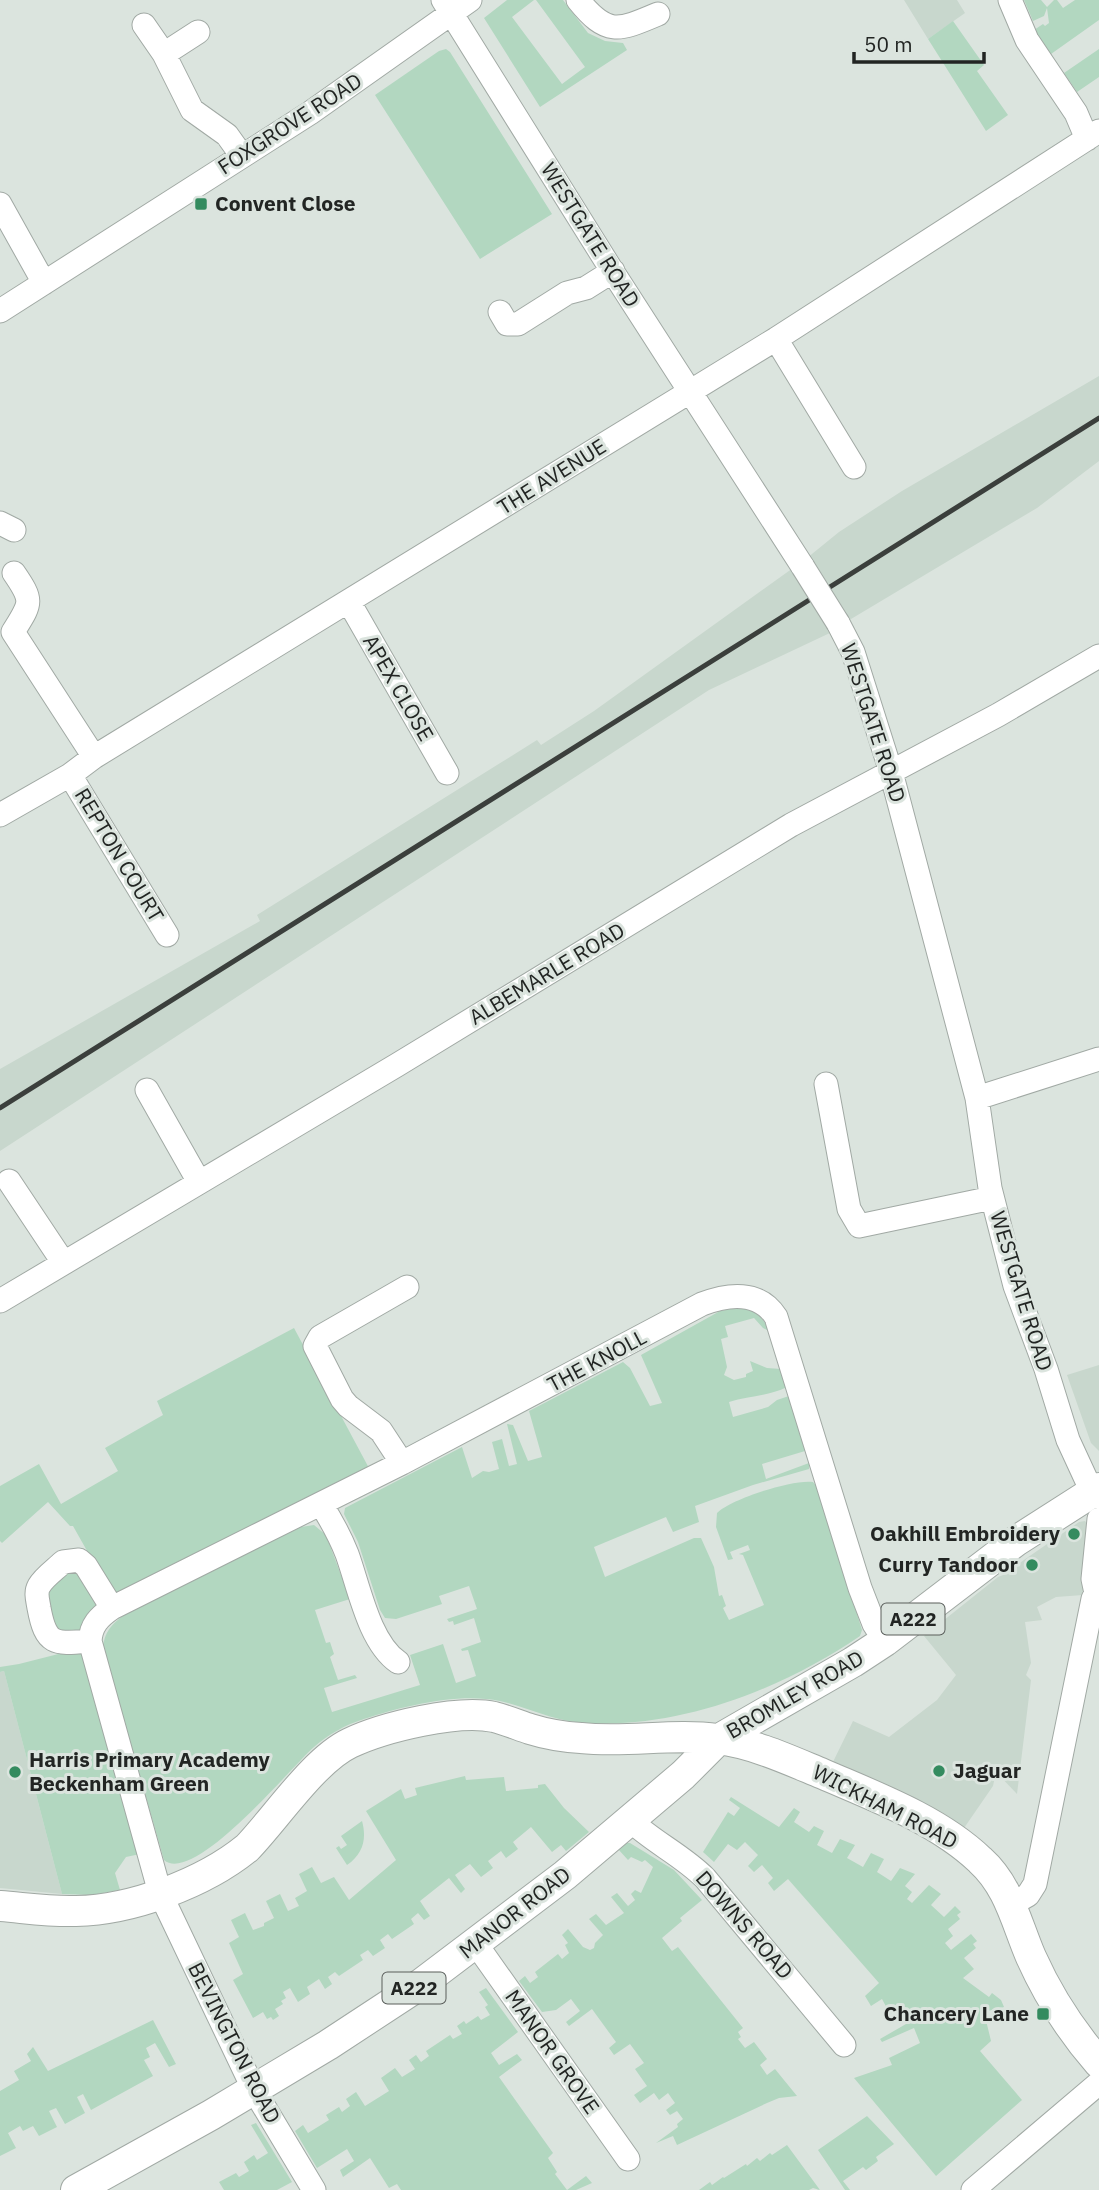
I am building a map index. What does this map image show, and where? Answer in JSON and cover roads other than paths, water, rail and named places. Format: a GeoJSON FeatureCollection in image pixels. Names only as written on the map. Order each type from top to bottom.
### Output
{"type":"FeatureCollection","features":[{"type":"Feature","properties":{"kind":"main road","name":"BROMLEY ROAD"},"geometry":{"type":"LineString","coordinates":[[0,1906],[91,1910],[125,1904],[207,1874],[234,1858],[261,1833],[315,1771],[337,1751],[354,1741],[409,1725],[453,1717],[482,1716],[539,1731],[581,1738],[719,1739],[820,1682],[885,1641],[978,1568],[1098,1498]]}},
{"type":"Feature","properties":{"kind":"main road","name":"WICKHAM ROAD"},"geometry":{"type":"LineString","coordinates":[[719,1739],[747,1745],[862,1791],[931,1826],[961,1844],[984,1863],[1002,1885],[1012,1904],[1031,1956],[1046,1986],[1077,2036],[1099,2063]]}},
{"type":"Feature","properties":{"kind":"main road","name":"MANOR ROAD"},"geometry":{"type":"LineString","coordinates":[[76,2190],[166,2142],[379,2012],[475,1944],[565,1875],[684,1775],[719,1739]]}},
{"type":"Feature","properties":{"kind":"street","name":"FOXGROVE ROAD"},"geometry":{"type":"LineString","coordinates":[[0,311],[310,113],[447,8],[470,0]]}},
{"type":"Feature","properties":{"kind":"street"},"geometry":{"type":"LineString","coordinates":[[578,0],[594,20],[611,27],[629,26],[658,14]]}},
{"type":"Feature","properties":{"kind":"street"},"geometry":{"type":"LineString","coordinates":[[1010,0],[1027,40],[1093,135]]}},
{"type":"Feature","properties":{"kind":"street","name":"WESTGATE ROAD"},"geometry":{"type":"LineString","coordinates":[[447,8],[838,623],[852,652],[891,772],[977,1098],[992,1198],[1015,1286],[1046,1369],[1068,1440],[1098,1498]]}},
{"type":"Feature","properties":{"kind":"street"},"geometry":{"type":"LineString","coordinates":[[144,25],[164,54],[192,110],[227,135],[242,156]]}},
{"type":"Feature","properties":{"kind":"street"},"geometry":{"type":"LineString","coordinates":[[164,54],[198,32]]}},
{"type":"Feature","properties":{"kind":"street","name":"THE AVENUE"},"geometry":{"type":"LineString","coordinates":[[0,815],[70,775],[94,757],[776,339],[1093,135]]}},
{"type":"Feature","properties":{"kind":"street"},"geometry":{"type":"LineString","coordinates":[[0,204],[44,283]]}},
{"type":"Feature","properties":{"kind":"street"},"geometry":{"type":"LineString","coordinates":[[500,313],[507,324],[519,324],[567,293],[586,288],[613,271]]}},
{"type":"Feature","properties":{"kind":"street"},"geometry":{"type":"LineString","coordinates":[[776,339],[854,467]]}},
{"type":"Feature","properties":{"kind":"street"},"geometry":{"type":"LineString","coordinates":[[14,573],[29,594],[29,601],[26,611],[6,632],[94,757]]}},
{"type":"Feature","properties":{"kind":"street","name":"APEX CLOSE"},"geometry":{"type":"LineString","coordinates":[[349,602],[447,773]]}},
{"type":"Feature","properties":{"kind":"street","name":"ALBEMARLE ROAD"},"geometry":{"type":"LineString","coordinates":[[0,1301],[599,944],[792,825],[998,715],[1099,656]]}},
{"type":"Feature","properties":{"kind":"street","name":"REPTON COURT"},"geometry":{"type":"LineString","coordinates":[[70,775],[167,935]]}},
{"type":"Feature","properties":{"kind":"street"},"geometry":{"type":"LineString","coordinates":[[977,1098],[1099,1059]]}},
{"type":"Feature","properties":{"kind":"street"},"geometry":{"type":"LineString","coordinates":[[826,1084],[849,1209],[859,1226],[992,1198]]}},
{"type":"Feature","properties":{"kind":"street"},"geometry":{"type":"LineString","coordinates":[[147,1090],[200,1182]]}},
{"type":"Feature","properties":{"kind":"street"},"geometry":{"type":"LineString","coordinates":[[9,1181],[63,1262]]}},
{"type":"Feature","properties":{"kind":"street"},"geometry":{"type":"LineString","coordinates":[[402,1464],[382,1431],[342,1399],[315,1346],[320,1338],[407,1287]]}},
{"type":"Feature","properties":{"kind":"street","name":"THE KNOLL"},"geometry":{"type":"LineString","coordinates":[[90,1641],[90,1631],[94,1624],[112,1608],[402,1464],[702,1304],[733,1296],[758,1301],[766,1305],[776,1317],[860,1588],[874,1625],[885,1641]]}},
{"type":"Feature","properties":{"kind":"street"},"geometry":{"type":"LineString","coordinates":[[1012,1904],[1028,1895],[1035,1884],[1098,1592],[1093,1579],[1098,1498]]}},
{"type":"Feature","properties":{"kind":"street"},"geometry":{"type":"LineString","coordinates":[[321,1504],[347,1554],[377,1638],[385,1651],[398,1662]]}},
{"type":"Feature","properties":{"kind":"street"},"geometry":{"type":"LineString","coordinates":[[112,1608],[86,1566],[79,1560],[63,1562],[38,1587],[43,1627],[52,1640],[59,1643],[90,1641],[160,1893]]}},
{"type":"Feature","properties":{"kind":"street","name":"DOWNS ROAD"},"geometry":{"type":"LineString","coordinates":[[630,1820],[696,1869],[844,2045]]}},
{"type":"Feature","properties":{"kind":"street","name":"BEVINGTON ROAD"},"geometry":{"type":"LineString","coordinates":[[160,1893],[254,2090],[314,2190]]}},
{"type":"Feature","properties":{"kind":"street","name":"MANOR GROVE"},"geometry":{"type":"LineString","coordinates":[[475,1944],[628,2159]]}},
{"type":"Feature","properties":{"kind":"street"},"geometry":{"type":"LineString","coordinates":[[974,2190],[1099,2083]]}},
{"type":"Feature","properties":{"kind":"railway"},"geometry":{"type":"LineString","coordinates":[[0,1108],[1099,418]]}},
{"type":"Feature","properties":{"kind":"place","name":"Convent Close"},"geometry":{"type":"Point","coordinates":[201,204]}},
{"type":"Feature","properties":{"kind":"place","name":"Oakhill Embroidery"},"geometry":{"type":"Point","coordinates":[1074,1534]}},
{"type":"Feature","properties":{"kind":"place","name":"Curry Tandoor"},"geometry":{"type":"Point","coordinates":[1032,1565]}},
{"type":"Feature","properties":{"kind":"place","name":"Jaguar"},"geometry":{"type":"Point","coordinates":[939,1771]}},
{"type":"Feature","properties":{"kind":"place","name":"Harris Primary Academy Beckenham Green"},"geometry":{"type":"Point","coordinates":[15,1772]}},
{"type":"Feature","properties":{"kind":"place","name":"Chancery Lane"},"geometry":{"type":"Point","coordinates":[1043,2014]}}]}
